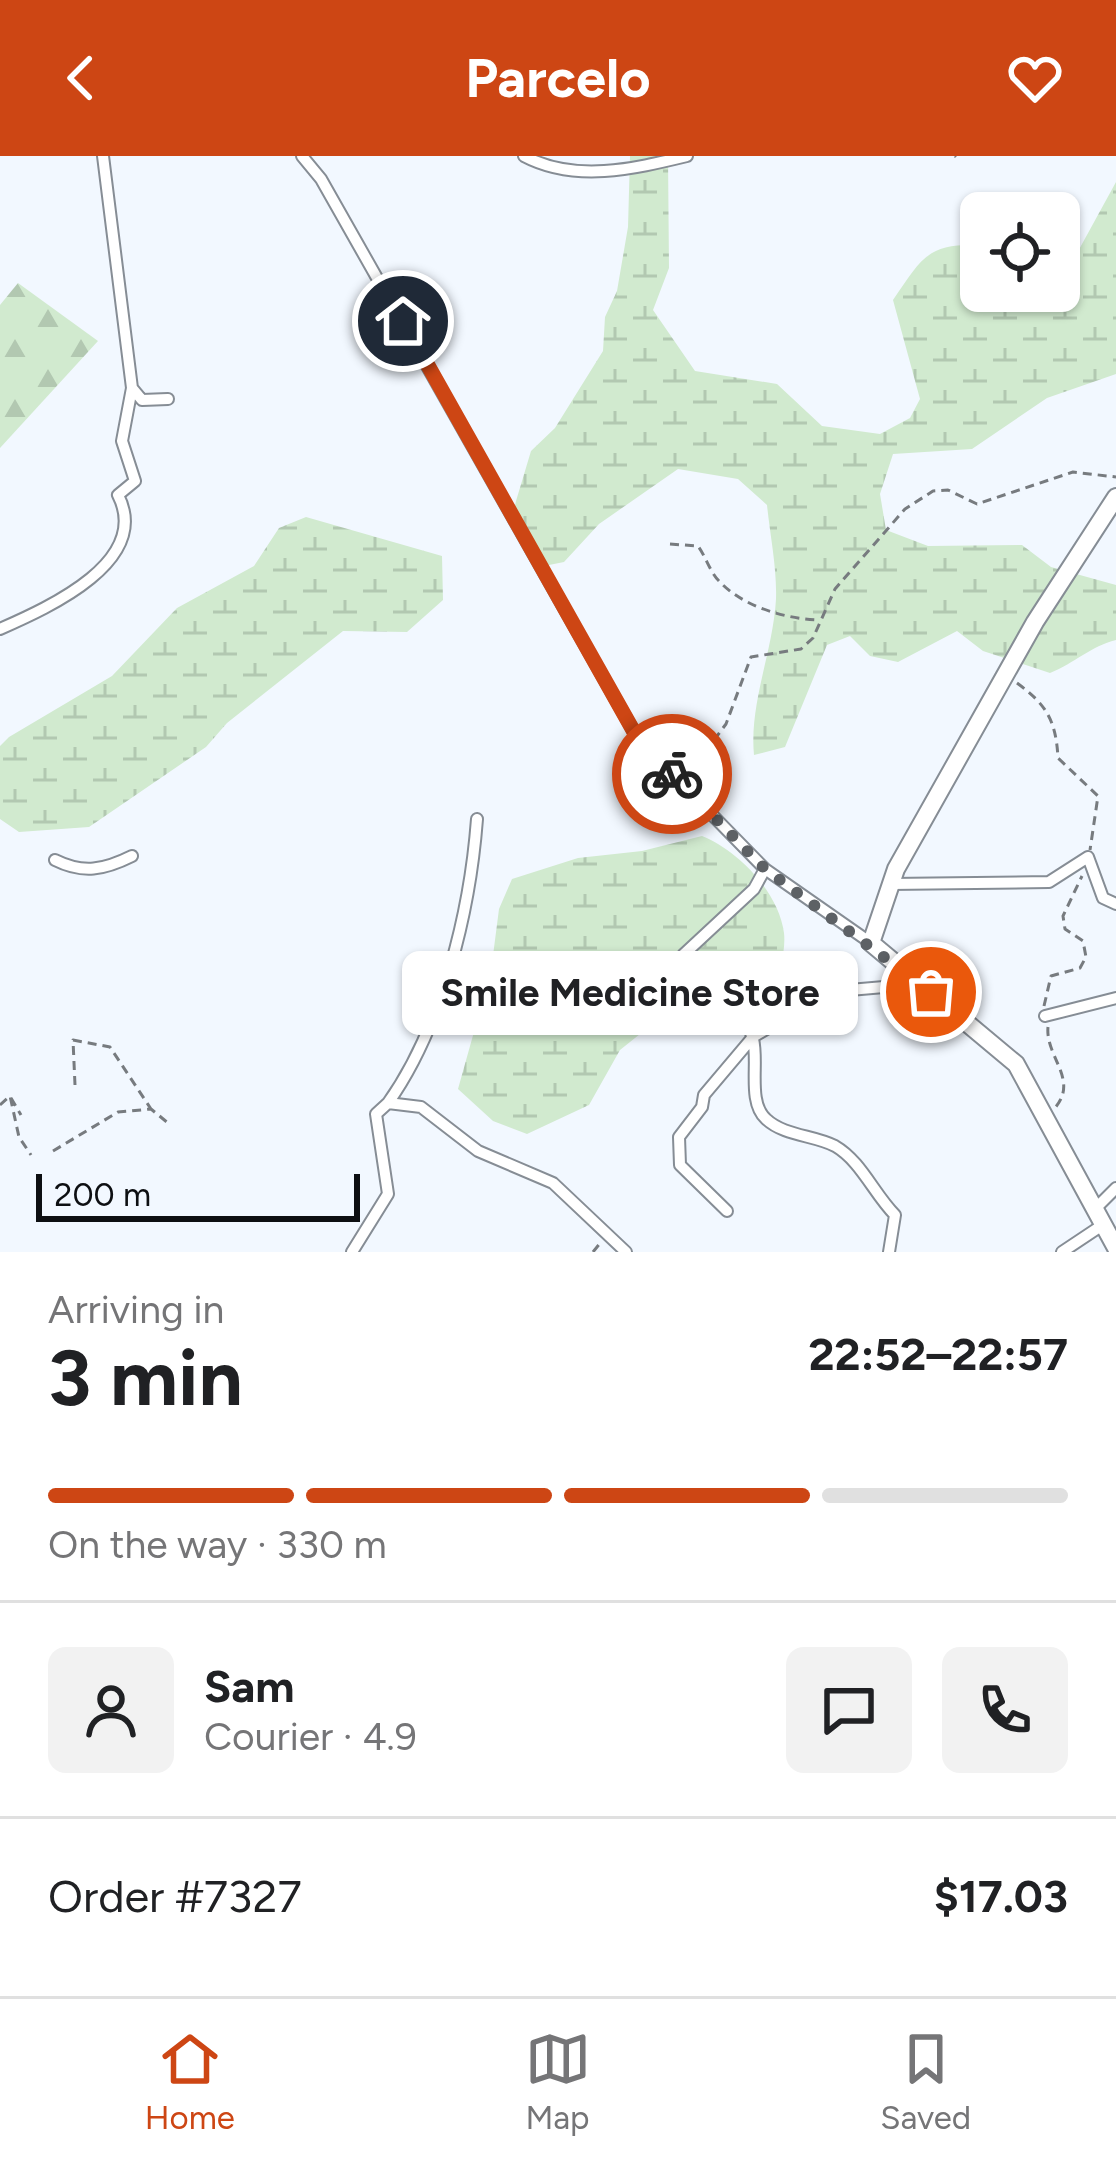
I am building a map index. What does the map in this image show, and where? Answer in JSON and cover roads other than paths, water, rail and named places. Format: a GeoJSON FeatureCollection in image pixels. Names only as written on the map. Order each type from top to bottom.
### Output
{"type":"FeatureCollection","features":[{"type":"Feature","properties":{"kind":"main road"},"geometry":{"type":"LineString","coordinates":[[1116,497],[1005,675],[890,884],[871,943],[1016,1064],[1116,1248]]}},
{"type":"Feature","properties":{"kind":"street"},"geometry":{"type":"LineString","coordinates":[[0,629],[39,612],[112,561],[126,537],[126,510],[118,495],[135,481],[122,441],[131,388],[103,156]]}},
{"type":"Feature","properties":{"kind":"street"},"geometry":{"type":"LineString","coordinates":[[302,156],[321,179],[428,359],[492,485],[638,739],[765,869],[871,943]]}},
{"type":"Feature","properties":{"kind":"street"},"geometry":{"type":"LineString","coordinates":[[524,156],[546,167],[592,173],[687,156]]}},
{"type":"Feature","properties":{"kind":"street"},"geometry":{"type":"LineString","coordinates":[[131,388],[142,400],[168,399]]}},
{"type":"Feature","properties":{"kind":"street"},"geometry":{"type":"LineString","coordinates":[[352,1252],[359,1249],[388,1194],[376,1114],[410,1072],[443,983],[475,857],[477,819]]}},
{"type":"Feature","properties":{"kind":"street"},"geometry":{"type":"LineString","coordinates":[[55,860],[75,870],[89,870],[132,856]]}},
{"type":"Feature","properties":{"kind":"street"},"geometry":{"type":"LineString","coordinates":[[890,884],[1049,882],[1088,856],[1103,898],[1116,904]]}},
{"type":"Feature","properties":{"kind":"street"},"geometry":{"type":"LineString","coordinates":[[765,869],[754,889],[683,955],[713,991],[740,1011],[753,1037],[759,1109],[781,1128],[833,1145],[855,1162],[896,1215],[890,1252]]}},
{"type":"Feature","properties":{"kind":"street"},"geometry":{"type":"LineString","coordinates":[[727,1211],[680,1166],[679,1137],[702,1107],[704,1095],[753,1037],[838,991],[884,987],[912,977]]}},
{"type":"Feature","properties":{"kind":"street"},"geometry":{"type":"LineString","coordinates":[[1045,1016],[1071,1005],[1084,1010],[1116,998]]}},
{"type":"Feature","properties":{"kind":"street"},"geometry":{"type":"LineString","coordinates":[[388,1102],[421,1107],[478,1151],[554,1184],[626,1252]]}},
{"type":"Feature","properties":{"kind":"street"},"geometry":{"type":"LineString","coordinates":[[1062,1252],[1100,1217],[1116,1187]]}},
{"type":"Feature","properties":{"kind":"place","name":"Smile Medicine Store"},"geometry":{"type":"Point","coordinates":[931,992]}}]}
